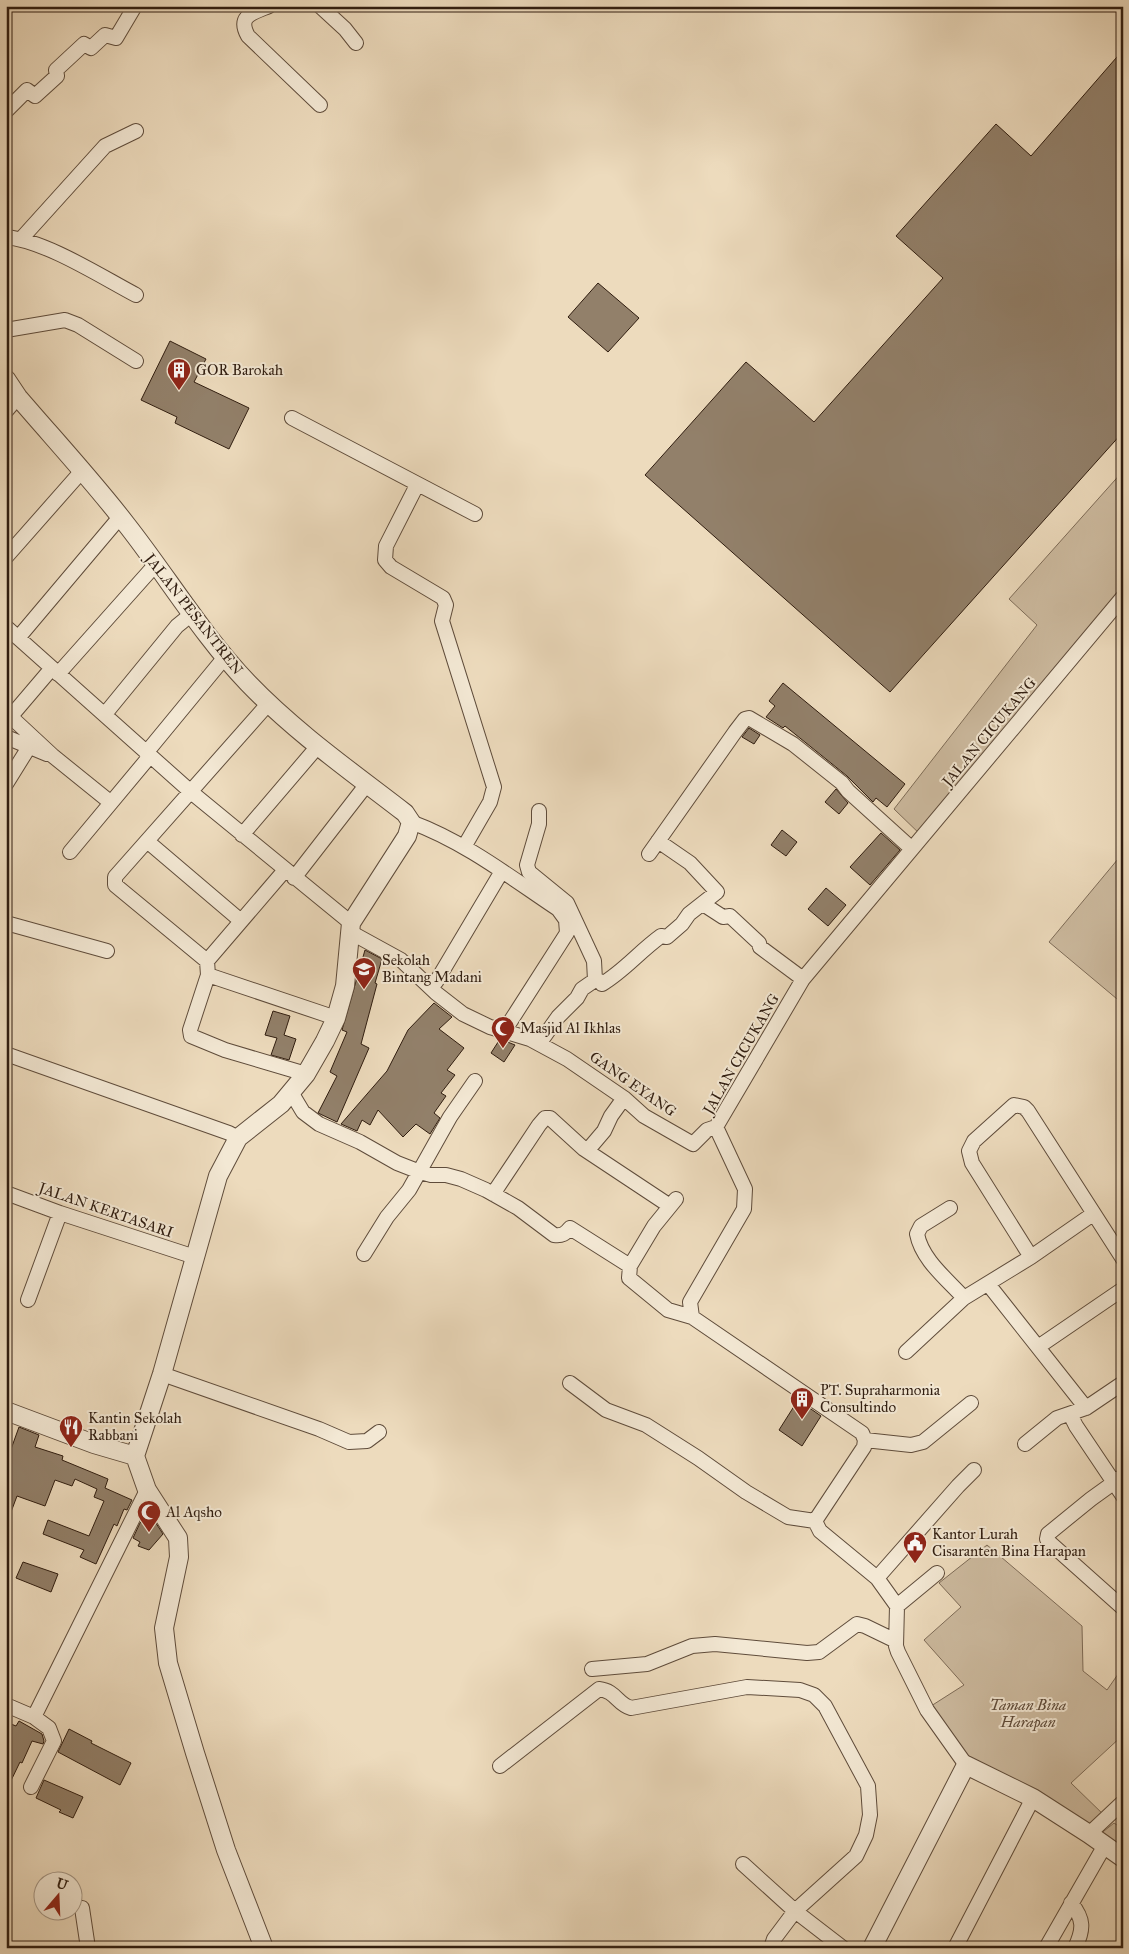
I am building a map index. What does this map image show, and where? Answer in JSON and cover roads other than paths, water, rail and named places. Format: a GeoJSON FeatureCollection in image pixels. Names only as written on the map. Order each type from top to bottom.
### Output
{"type":"FeatureCollection","features":[{"type":"Feature","properties":{"kind":"street"},"geometry":{"type":"LineString","coordinates":[[6,117],[8,115],[6,111],[27,90],[34,96],[57,76],[56,70],[84,44],[91,48],[106,34],[116,38],[135,6]]}},
{"type":"Feature","properties":{"kind":"street"},"geometry":{"type":"LineString","coordinates":[[269,6],[248,16],[243,23],[243,27],[248,36],[320,105]]}},
{"type":"Feature","properties":{"kind":"street"},"geometry":{"type":"LineString","coordinates":[[320,6],[345,29],[356,43]]}},
{"type":"Feature","properties":{"kind":"street"},"geometry":{"type":"LineString","coordinates":[[21,239],[105,146],[136,131]]}},
{"type":"Feature","properties":{"kind":"street"},"geometry":{"type":"LineString","coordinates":[[6,237],[21,239],[47,249],[136,295]]}},
{"type":"Feature","properties":{"kind":"street"},"geometry":{"type":"LineString","coordinates":[[6,330],[65,320],[136,361]]}},
{"type":"Feature","properties":{"kind":"street","name":"JALAN PESANTREN"},"geometry":{"type":"LineString","coordinates":[[6,379],[77,476],[120,517],[225,657],[268,704],[405,814],[410,822]]}},
{"type":"Feature","properties":{"kind":"street"},"geometry":{"type":"LineString","coordinates":[[6,411],[18,397]]}},
{"type":"Feature","properties":{"kind":"street"},"geometry":{"type":"LineString","coordinates":[[292,418],[475,514]]}},
{"type":"Feature","properties":{"kind":"street"},"geometry":{"type":"LineString","coordinates":[[6,557],[77,476]]}},
{"type":"Feature","properties":{"kind":"street"},"geometry":{"type":"LineString","coordinates":[[417,485],[386,546],[385,560],[391,567],[443,598],[446,605],[442,622],[494,787],[490,802],[464,847]]}},
{"type":"Feature","properties":{"kind":"street"},"geometry":{"type":"LineString","coordinates":[[10,633],[120,517]]}},
{"type":"Feature","properties":{"kind":"street"},"geometry":{"type":"LineString","coordinates":[[110,802],[8,719],[156,564]]}},
{"type":"Feature","properties":{"kind":"street","name":"JALAN CICUKANG"},"geometry":{"type":"LineString","coordinates":[[692,1317],[690,1302],[744,1209],[746,1200],[745,1189],[716,1127],[803,980],[1123,597]]}},
{"type":"Feature","properties":{"kind":"street"},"geometry":{"type":"LineString","coordinates":[[105,714],[177,626],[193,613]]}},
{"type":"Feature","properties":{"kind":"street","name":"GANG EYANG"},"geometry":{"type":"LineString","coordinates":[[10,633],[350,928],[401,960],[436,993],[463,1014],[490,1027],[539,1044],[567,1059],[624,1098],[644,1116],[693,1144],[708,1130],[716,1127]]}},
{"type":"Feature","properties":{"kind":"street"},"geometry":{"type":"LineString","coordinates":[[70,852],[225,657]]}},
{"type":"Feature","properties":{"kind":"street"},"geometry":{"type":"LineString","coordinates":[[207,961],[115,885],[115,877],[268,704]]}},
{"type":"Feature","properties":{"kind":"street"},"geometry":{"type":"LineString","coordinates":[[649,854],[735,732],[745,719],[749,718],[793,744],[842,783],[848,791],[912,849]]}},
{"type":"Feature","properties":{"kind":"street"},"geometry":{"type":"LineString","coordinates":[[6,738],[53,756]]}},
{"type":"Feature","properties":{"kind":"street"},"geometry":{"type":"LineString","coordinates":[[242,835],[318,746]]}},
{"type":"Feature","properties":{"kind":"street"},"geometry":{"type":"LineString","coordinates":[[6,784],[28,747]]}},
{"type":"Feature","properties":{"kind":"street"},"geometry":{"type":"LineString","coordinates":[[306,1074],[225,1050],[191,1036],[190,1030],[208,975],[207,961],[241,921],[290,874],[367,784]]}},
{"type":"Feature","properties":{"kind":"street"},"geometry":{"type":"LineString","coordinates":[[539,811],[539,824],[527,865],[530,872],[567,903],[594,961],[595,980]]}},
{"type":"Feature","properties":{"kind":"street"},"geometry":{"type":"LineString","coordinates":[[264,1948],[226,1850],[168,1663],[164,1628],[179,1557],[178,1538],[147,1490],[135,1456],[162,1374],[218,1176],[238,1138],[281,1104],[306,1074],[336,1018],[344,986],[350,928],[407,836],[410,822],[441,834],[464,847],[558,909],[566,920],[567,933],[510,1022]]}},
{"type":"Feature","properties":{"kind":"street"},"geometry":{"type":"LineString","coordinates":[[147,841],[241,921]]}},
{"type":"Feature","properties":{"kind":"street"},"geometry":{"type":"LineString","coordinates":[[595,980],[600,981],[602,984],[613,978],[642,949],[661,936],[667,937],[682,924],[689,914],[717,892],[690,863],[658,841]]}},
{"type":"Feature","properties":{"kind":"street"},"geometry":{"type":"LineString","coordinates":[[436,982],[502,871]]}},
{"type":"Feature","properties":{"kind":"street"},"geometry":{"type":"LineString","coordinates":[[703,904],[723,916],[730,916],[759,943],[760,947],[803,980]]}},
{"type":"Feature","properties":{"kind":"street"},"geometry":{"type":"LineString","coordinates":[[6,923],[107,951]]}},
{"type":"Feature","properties":{"kind":"street"},"geometry":{"type":"LineString","coordinates":[[208,975],[336,1018]]}},
{"type":"Feature","properties":{"kind":"street"},"geometry":{"type":"LineString","coordinates":[[539,1044],[558,1017],[577,998],[582,989],[595,980]]}},
{"type":"Feature","properties":{"kind":"street"},"geometry":{"type":"LineString","coordinates":[[6,1054],[229,1133],[238,1138]]}},
{"type":"Feature","properties":{"kind":"street"},"geometry":{"type":"LineString","coordinates":[[364,1254],[387,1217],[409,1190],[450,1117],[475,1081]]}},
{"type":"Feature","properties":{"kind":"street"},"geometry":{"type":"LineString","coordinates":[[291,1092],[303,1112],[319,1124],[360,1142],[397,1163],[420,1172],[461,1178],[518,1208],[554,1235],[564,1234],[570,1228],[630,1266]]}},
{"type":"Feature","properties":{"kind":"street"},"geometry":{"type":"LineString","coordinates":[[587,1151],[604,1131],[611,1116],[624,1098]]}},
{"type":"Feature","properties":{"kind":"street"},"geometry":{"type":"LineString","coordinates":[[1031,1257],[972,1163],[969,1151],[974,1141],[1014,1105],[1024,1107],[1028,1111],[1123,1260]]}},
{"type":"Feature","properties":{"kind":"street"},"geometry":{"type":"LineString","coordinates":[[492,1194],[545,1118],[550,1118],[587,1151],[673,1202],[654,1226],[630,1266],[629,1278],[668,1310],[692,1317],[862,1433],[864,1447],[815,1521]]}},
{"type":"Feature","properties":{"kind":"street","name":"JALAN KERTASARI"},"geometry":{"type":"LineString","coordinates":[[6,1193],[60,1213],[195,1257]]}},
{"type":"Feature","properties":{"kind":"street"},"geometry":{"type":"LineString","coordinates":[[950,1208],[921,1226],[917,1234],[919,1244],[926,1256],[964,1298]]}},
{"type":"Feature","properties":{"kind":"street"},"geometry":{"type":"LineString","coordinates":[[28,1300],[60,1213]]}},
{"type":"Feature","properties":{"kind":"street"},"geometry":{"type":"LineString","coordinates":[[906,1352],[964,1298],[1031,1257],[1093,1214]]}},
{"type":"Feature","properties":{"kind":"street"},"geometry":{"type":"LineString","coordinates":[[988,1284],[1086,1408]]}},
{"type":"Feature","properties":{"kind":"street"},"geometry":{"type":"LineString","coordinates":[[1038,1347],[1123,1289]]}},
{"type":"Feature","properties":{"kind":"street"},"geometry":{"type":"LineString","coordinates":[[162,1374],[319,1429],[349,1442],[366,1441],[379,1432]]}},
{"type":"Feature","properties":{"kind":"street"},"geometry":{"type":"LineString","coordinates":[[570,1383],[606,1410],[646,1425],[698,1458],[746,1492],[788,1517],[815,1521]]}},
{"type":"Feature","properties":{"kind":"street"},"geometry":{"type":"LineString","coordinates":[[1025,1444],[1057,1418],[1086,1408],[1123,1383]]}},
{"type":"Feature","properties":{"kind":"street"},"geometry":{"type":"LineString","coordinates":[[864,1440],[910,1445],[923,1442],[971,1403]]}},
{"type":"Feature","properties":{"kind":"street"},"geometry":{"type":"LineString","coordinates":[[6,1411],[94,1444],[135,1456]]}},
{"type":"Feature","properties":{"kind":"street"},"geometry":{"type":"LineString","coordinates":[[1070,1414],[1076,1426],[1118,1479],[1123,1496]]}},
{"type":"Feature","properties":{"kind":"street"},"geometry":{"type":"LineString","coordinates":[[877,1578],[974,1470]]}},
{"type":"Feature","properties":{"kind":"street"},"geometry":{"type":"LineString","coordinates":[[1118,1479],[1048,1534],[1047,1538],[1049,1542],[1123,1608]]}},
{"type":"Feature","properties":{"kind":"street"},"geometry":{"type":"LineString","coordinates":[[34,1717],[147,1490]]}},
{"type":"Feature","properties":{"kind":"street"},"geometry":{"type":"LineString","coordinates":[[815,1521],[820,1531],[877,1578],[897,1606],[896,1641],[898,1652],[927,1710],[966,1765],[1089,1834],[1123,1858]]}},
{"type":"Feature","properties":{"kind":"street"},"geometry":{"type":"LineString","coordinates":[[897,1606],[937,1573]]}},
{"type":"Feature","properties":{"kind":"street"},"geometry":{"type":"LineString","coordinates":[[592,1669],[646,1664],[692,1646],[715,1644],[807,1654],[819,1652],[857,1624],[896,1641]]}},
{"type":"Feature","properties":{"kind":"street"},"geometry":{"type":"LineString","coordinates":[[500,1766],[599,1689],[608,1690],[626,1706],[631,1708],[747,1687],[800,1690],[814,1695],[825,1706],[868,1786],[870,1815],[866,1835],[856,1856],[795,1910],[774,1939],[771,1948]]}},
{"type":"Feature","properties":{"kind":"street"},"geometry":{"type":"LineString","coordinates":[[6,1705],[34,1717],[49,1728],[54,1741],[31,1787]]}},
{"type":"Feature","properties":{"kind":"street"},"geometry":{"type":"LineString","coordinates":[[872,1948],[966,1765]]}},
{"type":"Feature","properties":{"kind":"street"},"geometry":{"type":"LineString","coordinates":[[955,1948],[1031,1801]]}},
{"type":"Feature","properties":{"kind":"street"},"geometry":{"type":"LineString","coordinates":[[1089,1834],[1123,1802]]}},
{"type":"Feature","properties":{"kind":"street"},"geometry":{"type":"LineString","coordinates":[[1046,1948],[1104,1846]]}},
{"type":"Feature","properties":{"kind":"street"},"geometry":{"type":"LineString","coordinates":[[743,1864],[795,1910],[843,1948]]}},
{"type":"Feature","properties":{"kind":"street"},"geometry":{"type":"LineString","coordinates":[[1071,1903],[1080,1914],[1082,1924],[1075,1948]]}},
{"type":"Feature","properties":{"kind":"street"},"geometry":{"type":"LineString","coordinates":[[82,1908],[88,1948]]}},
{"type":"Feature","properties":{"kind":"place","name":"GOR Barokah"},"geometry":{"type":"Point","coordinates":[179,391]}},
{"type":"Feature","properties":{"kind":"place","name":"Sekolah Bintang Madani"},"geometry":{"type":"Point","coordinates":[364,990]}},
{"type":"Feature","properties":{"kind":"place","name":"Masjid Al Ikhlas"},"geometry":{"type":"Point","coordinates":[503,1049]}},
{"type":"Feature","properties":{"kind":"place","name":"PT. Supraharmonia Consultindo"},"geometry":{"type":"Point","coordinates":[802,1420]}},
{"type":"Feature","properties":{"kind":"place","name":"Kantin Sekolah Rabbani"},"geometry":{"type":"Point","coordinates":[71,1448]}},
{"type":"Feature","properties":{"kind":"place","name":"Al Aqsho"},"geometry":{"type":"Point","coordinates":[149,1533]}},
{"type":"Feature","properties":{"kind":"place","name":"Kantor Lurah Cisaranten Bina Harapan"},"geometry":{"type":"Point","coordinates":[915,1564]}},
{"type":"Feature","properties":{"kind":"park label","name":"Taman Bina Harapan"},"geometry":{"type":"Point","coordinates":[1028,1714]}}]}
